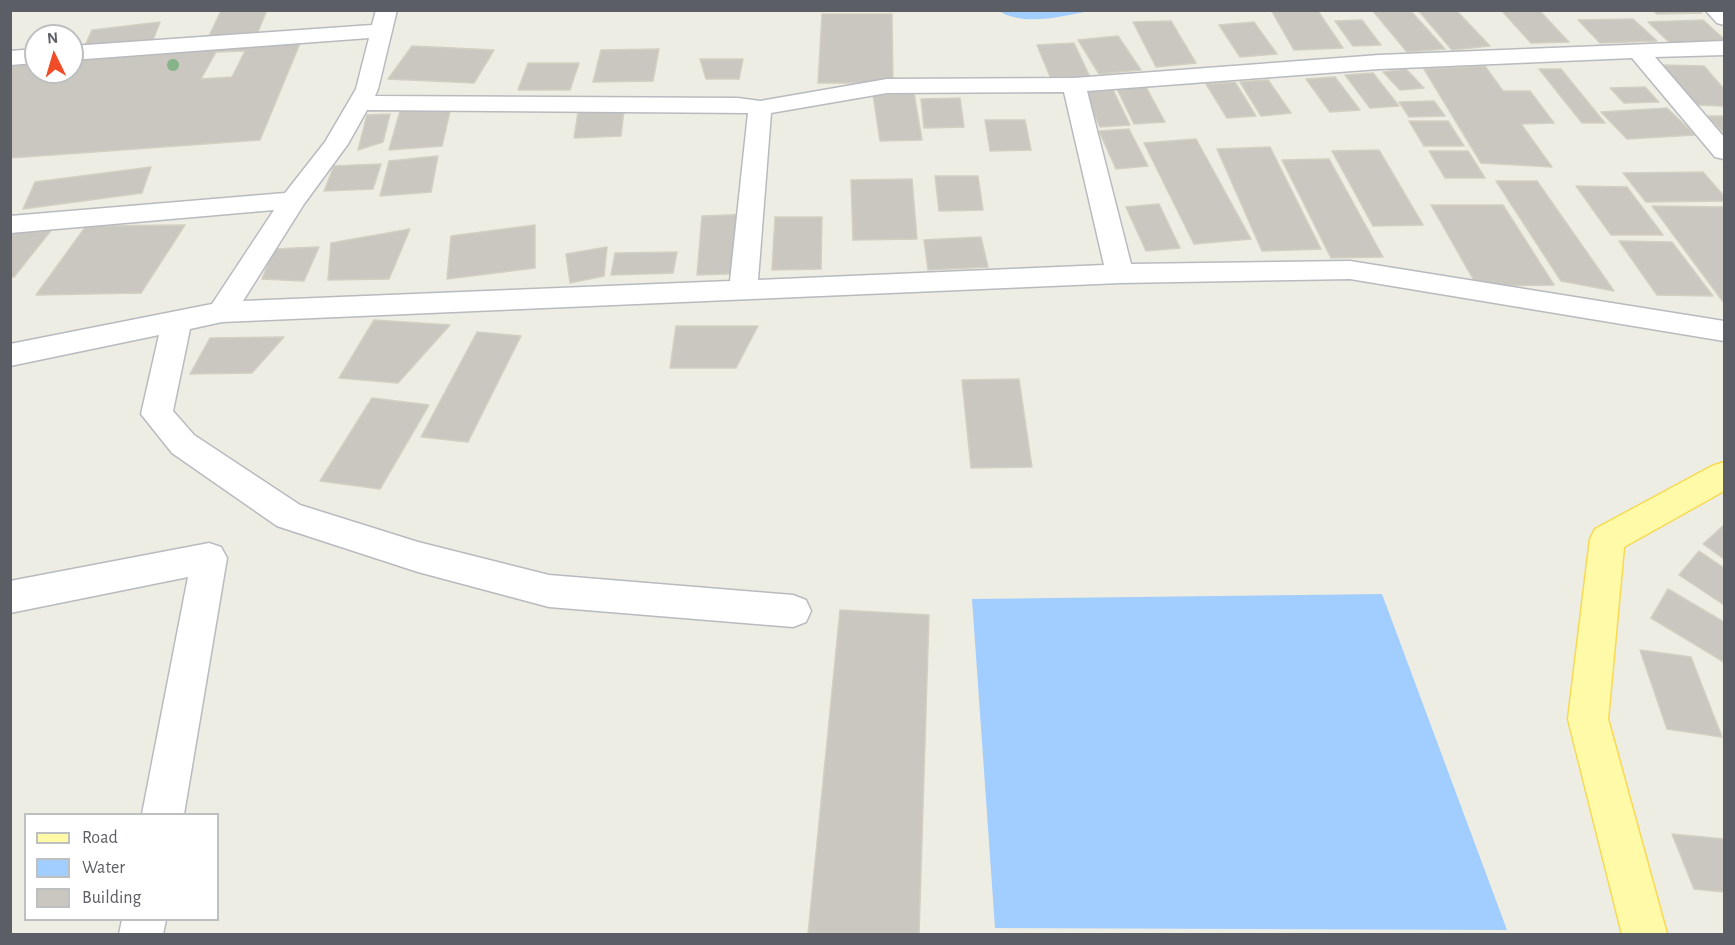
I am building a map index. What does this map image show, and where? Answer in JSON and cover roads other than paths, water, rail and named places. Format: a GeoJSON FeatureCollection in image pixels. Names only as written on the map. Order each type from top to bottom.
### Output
{"type":"FeatureCollection","features":[{"type":"Feature","properties":{"kind":"main road"},"geometry":{"type":"LineString","coordinates":[[1644,934],[1588,719],[1608,538],[1725,475]]}},
{"type":"Feature","properties":{"kind":"street"},"geometry":{"type":"LineString","coordinates":[[1715,10],[1725,19]]}},
{"type":"Feature","properties":{"kind":"street"},"geometry":{"type":"LineString","coordinates":[[84,52],[385,21],[367,89],[360,103],[336,144],[293,200],[222,312]]}},
{"type":"Feature","properties":{"kind":"street"},"geometry":{"type":"LineString","coordinates":[[360,103],[727,104],[760,108],[886,86],[1074,85],[1379,62],[1725,48]]}},
{"type":"Feature","properties":{"kind":"street"},"geometry":{"type":"LineString","coordinates":[[1638,51],[1725,152]]}},
{"type":"Feature","properties":{"kind":"street"},"geometry":{"type":"LineString","coordinates":[[1074,85],[1120,274]]}},
{"type":"Feature","properties":{"kind":"street"},"geometry":{"type":"LineString","coordinates":[[743,288],[760,108]]}},
{"type":"Feature","properties":{"kind":"street"},"geometry":{"type":"LineString","coordinates":[[10,225],[293,200]]}},
{"type":"Feature","properties":{"kind":"street"},"geometry":{"type":"LineString","coordinates":[[10,355],[222,312],[743,288],[1120,274],[1350,270],[1725,331]]}},
{"type":"Feature","properties":{"kind":"street"},"geometry":{"type":"LineString","coordinates":[[177,321],[158,414],[183,444],[289,516],[418,557],[549,591],[793,611]]}},
{"type":"Feature","properties":{"kind":"street"},"geometry":{"type":"LineString","coordinates":[[10,597],[209,558],[163,813]]}},
{"type":"Feature","properties":{"kind":"water"},"geometry":{"type":"Polygon","coordinates":[[[999,11],[1090,11],[1032,19],[1009,16],[999,11]]]}},
{"type":"Feature","properties":{"kind":"water"},"geometry":{"type":"Polygon","coordinates":[[[1382,594],[1507,930],[995,928],[972,599],[1382,594]]]}}]}
